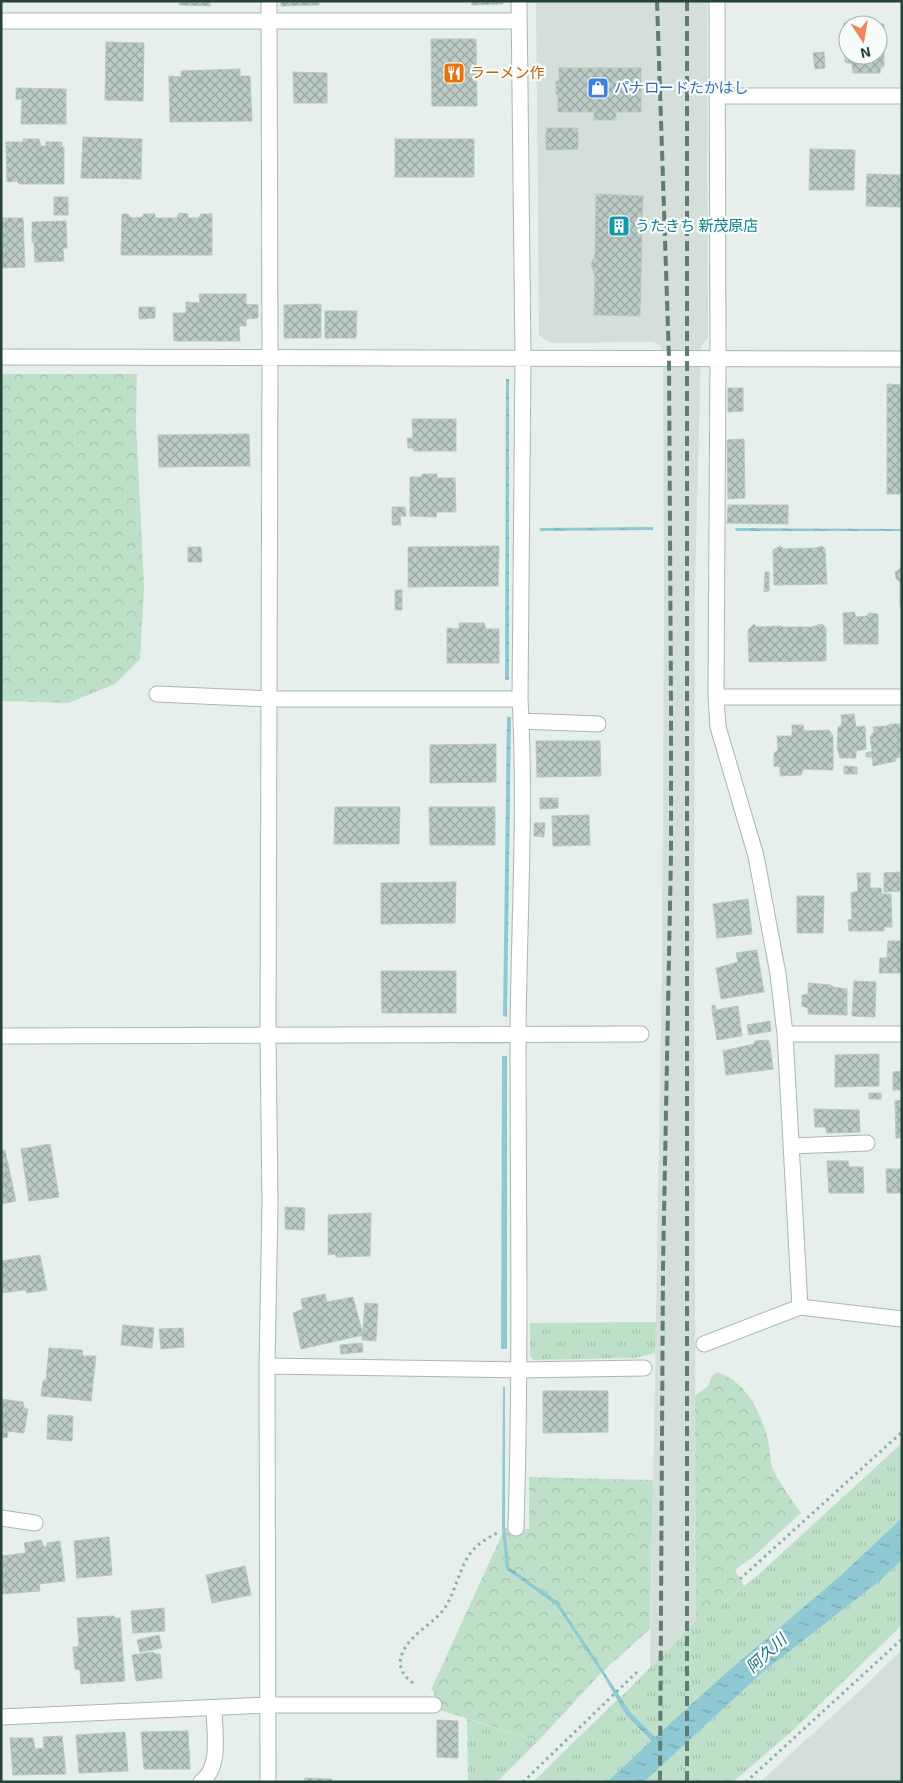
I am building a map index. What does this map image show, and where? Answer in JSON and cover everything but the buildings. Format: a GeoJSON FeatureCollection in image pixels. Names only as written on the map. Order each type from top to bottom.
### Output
{"type":"FeatureCollection","features":[{"type":"Feature","properties":{"kind":"street"},"geometry":{"type":"LineString","coordinates":[[268,1782],[270,1204],[268,1035],[270,699],[269,1]]}},
{"type":"Feature","properties":{"kind":"street"},"geometry":{"type":"LineString","coordinates":[[516,1528],[519,1370],[518,1034],[522,864],[520,699],[523,357],[519,1]]}},
{"type":"Feature","properties":{"kind":"street"},"geometry":{"type":"LineString","coordinates":[[717,1],[718,358],[716,697],[718,727],[758,865],[778,974],[785,1034],[800,1307]]}},
{"type":"Feature","properties":{"kind":"street"},"geometry":{"type":"LineString","coordinates":[[1,21],[519,21]]}},
{"type":"Feature","properties":{"kind":"street"},"geometry":{"type":"LineString","coordinates":[[717,96],[902,96]]}},
{"type":"Feature","properties":{"kind":"street"},"geometry":{"type":"LineString","coordinates":[[1,357],[902,358]]}},
{"type":"Feature","properties":{"kind":"street"},"geometry":{"type":"LineString","coordinates":[[157,694],[270,699],[520,699]]}},
{"type":"Feature","properties":{"kind":"street"},"geometry":{"type":"LineString","coordinates":[[716,697],[902,698]]}},
{"type":"Feature","properties":{"kind":"street"},"geometry":{"type":"LineString","coordinates":[[521,721],[598,724]]}},
{"type":"Feature","properties":{"kind":"street"},"geometry":{"type":"LineString","coordinates":[[1,1036],[641,1034]]}},
{"type":"Feature","properties":{"kind":"street"},"geometry":{"type":"LineString","coordinates":[[785,1034],[902,1034]]}},
{"type":"Feature","properties":{"kind":"street"},"geometry":{"type":"LineString","coordinates":[[791,1146],[867,1143]]}},
{"type":"Feature","properties":{"kind":"street"},"geometry":{"type":"LineString","coordinates":[[704,1344],[800,1307],[902,1319]]}},
{"type":"Feature","properties":{"kind":"street"},"geometry":{"type":"LineString","coordinates":[[268,1366],[519,1370],[644,1368]]}},
{"type":"Feature","properties":{"kind":"street"},"geometry":{"type":"LineString","coordinates":[[1,1518],[35,1523]]}},
{"type":"Feature","properties":{"kind":"street"},"geometry":{"type":"LineString","coordinates":[[1,1717],[268,1705],[429,1704]]}},
{"type":"Feature","properties":{"kind":"street"},"geometry":{"type":"LineString","coordinates":[[201,1782],[208,1776],[215,1762],[214,1708]]}},
{"type":"Feature","properties":{"kind":"path"},"geometry":{"type":"LineString","coordinates":[[740,1579],[902,1432]]}},
{"type":"Feature","properties":{"kind":"path"},"geometry":{"type":"LineString","coordinates":[[429,1704],[421,1688],[410,1682],[402,1673],[400,1664],[402,1653],[443,1610],[468,1557],[482,1542],[497,1532],[516,1509]]}},
{"type":"Feature","properties":{"kind":"path"},"geometry":{"type":"LineString","coordinates":[[746,1782],[902,1639]]}},
{"type":"Feature","properties":{"kind":"path"},"geometry":{"type":"LineString","coordinates":[[523,1782],[636,1672]]}},
{"type":"Feature","properties":{"kind":"shaded area"},"geometry":{"type":"Polygon","coordinates":[[[536,1],[707,1],[708,338],[701,346],[695,589],[696,1621],[650,1667],[662,969],[663,372],[661,346],[653,342],[551,343],[539,335],[536,1]]]}},
{"type":"Feature","properties":{"kind":"shaded area"},"geometry":{"type":"Polygon","coordinates":[[[902,1650],[902,1782],[760,1782],[853,1697],[902,1650]]]}},
{"type":"Feature","properties":{"kind":"green space"},"geometry":{"type":"Polygon","coordinates":[[[1,374],[137,374],[136,423],[144,587],[140,659],[115,684],[68,703],[1,701],[1,374]]]}},
{"type":"Feature","properties":{"kind":"green space"},"geometry":{"type":"Polygon","coordinates":[[[656,1322],[655,1353],[634,1358],[533,1360],[530,1355],[530,1323],[656,1322]]]}},
{"type":"Feature","properties":{"kind":"green space"},"geometry":{"type":"Polygon","coordinates":[[[717,1372],[736,1382],[751,1399],[765,1429],[774,1472],[801,1513],[753,1557],[735,1570],[744,1586],[712,1612],[696,1621],[695,1396],[708,1386],[712,1376],[717,1372]]]}},
{"type":"Feature","properties":{"kind":"green space"},"geometry":{"type":"Polygon","coordinates":[[[902,1443],[902,1518],[840,1576],[728,1671],[655,1737],[631,1714],[621,1697],[696,1621],[712,1612],[758,1575],[902,1443]]]}},
{"type":"Feature","properties":{"kind":"green space"},"geometry":{"type":"Polygon","coordinates":[[[529,1477],[653,1480],[650,1629],[603,1671],[538,1741],[434,1708],[434,1691],[431,1690],[505,1528],[529,1529],[529,1477]]]}},
{"type":"Feature","properties":{"kind":"green space"},"geometry":{"type":"Polygon","coordinates":[[[902,1560],[902,1625],[790,1733],[733,1782],[644,1782],[763,1672],[877,1583],[902,1560]]]}},
{"type":"Feature","properties":{"kind":"green space"},"geometry":{"type":"Polygon","coordinates":[[[618,1699],[626,1715],[651,1742],[607,1782],[533,1782],[618,1699]]]}},
{"type":"Feature","properties":{"kind":"green space"},"geometry":{"type":"Polygon","coordinates":[[[467,1719],[538,1741],[497,1782],[468,1782],[467,1719]]]}},
{"type":"Feature","properties":{"kind":"water"},"geometry":{"type":"Polygon","coordinates":[[[506,379],[509,379],[509,680],[505,680],[506,379]]]}},
{"type":"Feature","properties":{"kind":"water"},"geometry":{"type":"Polygon","coordinates":[[[653,527],[653,530],[540,531],[540,528],[653,527]]]}},
{"type":"Feature","properties":{"kind":"water"},"geometry":{"type":"Polygon","coordinates":[[[735,528],[902,529],[902,531],[736,531],[735,528]]]}},
{"type":"Feature","properties":{"kind":"water"},"geometry":{"type":"Polygon","coordinates":[[[507,717],[511,717],[507,1017],[503,1016],[507,717]]]}},
{"type":"Feature","properties":{"kind":"water"},"geometry":{"type":"Polygon","coordinates":[[[502,1056],[507,1056],[507,1349],[501,1349],[502,1056]]]}},
{"type":"Feature","properties":{"kind":"water","name":"阿久川"},"geometry":{"type":"Polygon","coordinates":[[[503,1387],[505,1387],[505,1527],[509,1567],[558,1602],[631,1713],[655,1737],[728,1671],[840,1576],[902,1518],[902,1560],[877,1583],[763,1672],[644,1782],[607,1782],[651,1741],[626,1715],[603,1675],[556,1605],[506,1569],[502,1528],[503,1387]]]}},
{"type":"Feature","properties":{"kind":"railway"},"geometry":{"type":"LineString","coordinates":[[657,1],[669,358],[671,707],[671,854],[663,1267],[660,1782]]}},
{"type":"Feature","properties":{"kind":"railway"},"geometry":{"type":"LineString","coordinates":[[687,1],[687,1782]]}},
{"type":"Feature","properties":{"kind":"place","name":"ラーメン作"},"geometry":{"type":"Point","coordinates":[454,73]}},
{"type":"Feature","properties":{"kind":"place","name":"パナロードたかはし"},"geometry":{"type":"Point","coordinates":[598,88]}},
{"type":"Feature","properties":{"kind":"place","name":"うたきち 新茂原店"},"geometry":{"type":"Point","coordinates":[619,226]}}]}
